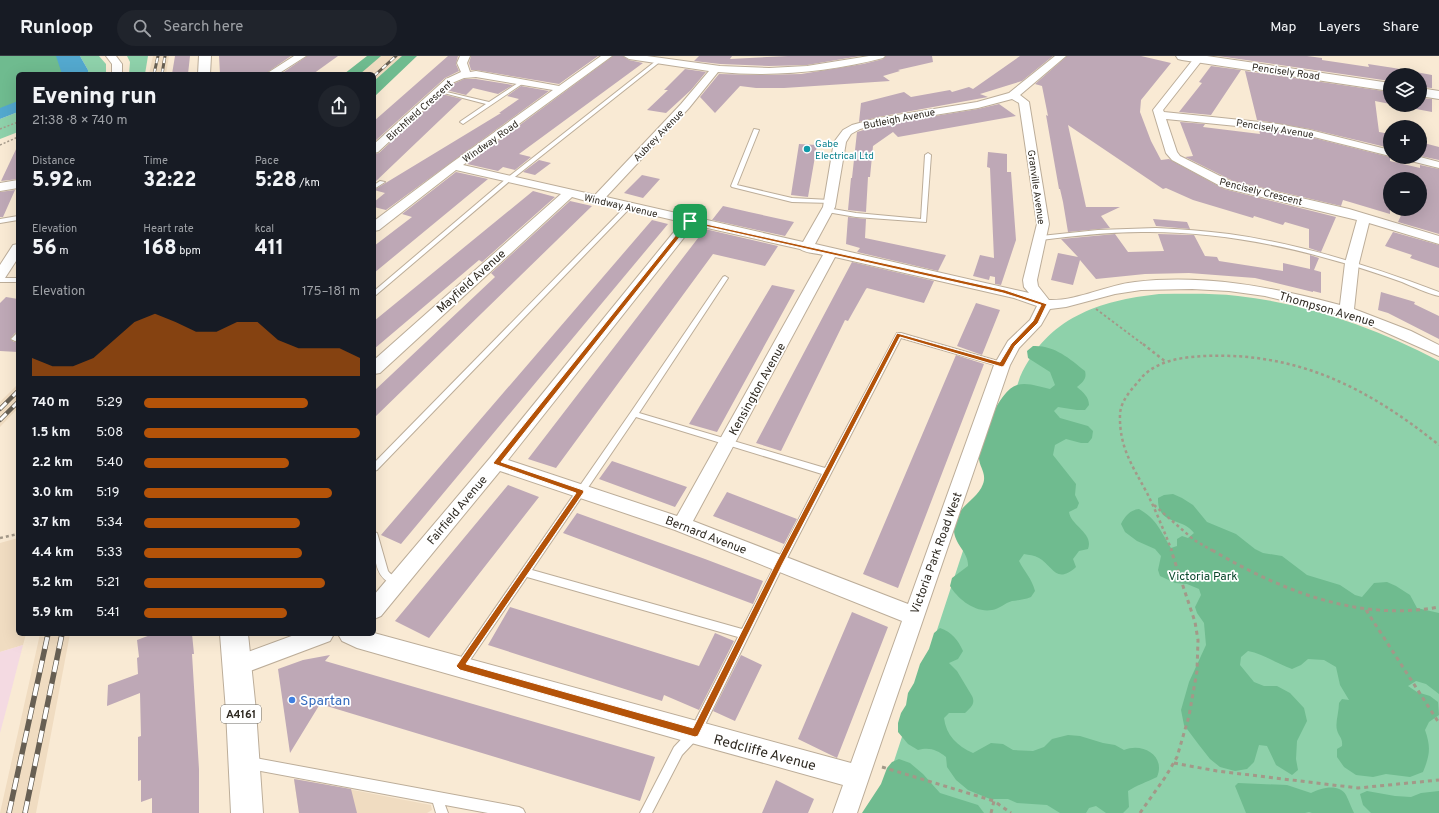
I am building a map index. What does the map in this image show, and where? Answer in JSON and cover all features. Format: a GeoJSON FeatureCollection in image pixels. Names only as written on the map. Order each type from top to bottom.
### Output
{"type":"FeatureCollection","features":[{"type":"Feature","properties":{"kind":"main road"},"geometry":{"type":"LineString","coordinates":[[204,72],[205,56]]}},
{"type":"Feature","properties":{"kind":"main road","name":"Pencisely Road"},"geometry":{"type":"LineString","coordinates":[[1182,56],[1383,86]]}},
{"type":"Feature","properties":{"kind":"main road"},"geometry":{"type":"LineString","coordinates":[[1427,93],[1439,95]]}},
{"type":"Feature","properties":{"kind":"main road","name":"A4161"},"geometry":{"type":"LineString","coordinates":[[234,636],[243,762]]}},
{"type":"Feature","properties":{"kind":"main road"},"geometry":{"type":"LineString","coordinates":[[243,762],[246,813]]}},
{"type":"Feature","properties":{"kind":"street"},"geometry":{"type":"LineString","coordinates":[[111,56],[117,64],[117,72]]}},
{"type":"Feature","properties":{"kind":"street"},"geometry":{"type":"LineString","coordinates":[[274,72],[301,56]]}},
{"type":"Feature","properties":{"kind":"street"},"geometry":{"type":"LineString","coordinates":[[465,56],[462,63],[466,74]]}},
{"type":"Feature","properties":{"kind":"street","name":"Windway Road"},"geometry":{"type":"LineString","coordinates":[[376,225],[454,166],[607,56]]}},
{"type":"Feature","properties":{"kind":"street"},"geometry":{"type":"LineString","coordinates":[[629,56],[716,68],[755,71],[799,69],[835,65],[880,56]]}},
{"type":"Feature","properties":{"kind":"street","name":"Butleigh Avenue"},"geometry":{"type":"LineString","coordinates":[[806,248],[829,206],[840,142],[847,132],[856,127],[878,121],[978,104],[1013,95],[1061,56]]}},
{"type":"Feature","properties":{"kind":"street"},"geometry":{"type":"LineString","coordinates":[[1159,115],[1158,110],[1160,105],[1198,59]]}},
{"type":"Feature","properties":{"kind":"street","name":"Aubrey Avenue"},"geometry":{"type":"LineString","coordinates":[[597,200],[685,106],[716,68]]}},
{"type":"Feature","properties":{"kind":"street","name":"Birchfield Crescent"},"geometry":{"type":"LineString","coordinates":[[376,148],[452,79],[466,74],[476,74],[562,89]]}},
{"type":"Feature","properties":{"kind":"street","name":"Granville Avenue"},"geometry":{"type":"LineString","coordinates":[[1013,95],[1024,102],[1043,224],[1041,238],[1030,280],[1031,287],[1045,304]]}},
{"type":"Feature","properties":{"kind":"street","name":"Pencisely Avenue"},"geometry":{"type":"LineString","coordinates":[[1159,115],[1278,126],[1383,151]]}},
{"type":"Feature","properties":{"kind":"street","name":"Pencisely Crescent"},"geometry":{"type":"LineString","coordinates":[[1159,115],[1172,153],[1176,158],[1214,179],[1247,190],[1364,217],[1439,240]]}},
{"type":"Feature","properties":{"kind":"street"},"geometry":{"type":"LineString","coordinates":[[1427,162],[1439,165]]}},
{"type":"Feature","properties":{"kind":"street","name":"Windway Avenue"},"geometry":{"type":"LineString","coordinates":[[454,166],[569,194],[1016,295],[1045,304]]}},
{"type":"Feature","properties":{"kind":"street"},"geometry":{"type":"LineString","coordinates":[[0,187],[16,184]]}},
{"type":"Feature","properties":{"kind":"street","name":"Mayfield Avenue"},"geometry":{"type":"LineString","coordinates":[[376,368],[569,194]]}},
{"type":"Feature","properties":{"kind":"street"},"geometry":{"type":"LineString","coordinates":[[376,214],[387,217]]}},
{"type":"Feature","properties":{"kind":"street"},"geometry":{"type":"LineString","coordinates":[[1346,312],[1352,263],[1364,217]]}},
{"type":"Feature","properties":{"kind":"street","name":"Fairfield Avenue"},"geometry":{"type":"LineString","coordinates":[[376,608],[496,463],[690,221]]}},
{"type":"Feature","properties":{"kind":"street"},"geometry":{"type":"LineString","coordinates":[[0,275],[16,251]]}},
{"type":"Feature","properties":{"kind":"street","name":"Kensington Avenue"},"geometry":{"type":"LineString","coordinates":[[682,525],[831,253]]}},
{"type":"Feature","properties":{"kind":"street","name":"Thompson Avenue"},"geometry":{"type":"LineString","coordinates":[[1045,304],[1068,303],[1124,287],[1155,284],[1229,286],[1270,292],[1346,312],[1390,328],[1439,351]]}},
{"type":"Feature","properties":{"kind":"street","name":"Victoria Park Road West"},"geometry":{"type":"LineString","coordinates":[[845,813],[1002,365],[1013,345],[1036,322],[1045,304]]}},
{"type":"Feature","properties":{"kind":"street","name":"Bernard Avenue"},"geometry":{"type":"LineString","coordinates":[[496,463],[682,525],[914,616]]}},
{"type":"Feature","properties":{"kind":"street"},"geometry":{"type":"LineString","coordinates":[[237,666],[318,636]]}},
{"type":"Feature","properties":{"kind":"street","name":"Redcliffe Avenue"},"geometry":{"type":"LineString","coordinates":[[353,636],[695,733],[861,769]]}},
{"type":"Feature","properties":{"kind":"lane"},"geometry":{"type":"LineString","coordinates":[[376,292],[509,179],[659,61]]}},
{"type":"Feature","properties":{"kind":"lane"},"geometry":{"type":"LineString","coordinates":[[463,122],[523,82]]}},
{"type":"Feature","properties":{"kind":"lane"},"geometry":{"type":"LineString","coordinates":[[438,91],[490,104]]}},
{"type":"Feature","properties":{"kind":"lane"},"geometry":{"type":"LineString","coordinates":[[756,130],[734,186],[792,200],[829,206],[856,215],[924,221],[928,155]]}},
{"type":"Feature","properties":{"kind":"lane"},"geometry":{"type":"LineString","coordinates":[[376,186],[382,182]]}},
{"type":"Feature","properties":{"kind":"lane"},"geometry":{"type":"LineString","coordinates":[[376,466],[628,207]]}},
{"type":"Feature","properties":{"kind":"lane"},"geometry":{"type":"LineString","coordinates":[[0,221],[16,218]]}},
{"type":"Feature","properties":{"kind":"lane"},"geometry":{"type":"LineString","coordinates":[[1041,238],[1096,231],[1156,230],[1193,232],[1248,239],[1352,263],[1439,294]]}},
{"type":"Feature","properties":{"kind":"lane"},"geometry":{"type":"LineString","coordinates":[[460,666],[726,278]]}},
{"type":"Feature","properties":{"kind":"lane"},"geometry":{"type":"LineString","coordinates":[[0,280],[16,280]]}},
{"type":"Feature","properties":{"kind":"lane"},"geometry":{"type":"LineString","coordinates":[[646,813],[678,751],[695,733],[780,563],[899,334],[1002,365]]}},
{"type":"Feature","properties":{"kind":"lane"},"geometry":{"type":"LineString","coordinates":[[634,414],[827,472]]}},
{"type":"Feature","properties":{"kind":"lane"},"geometry":{"type":"LineString","coordinates":[[376,543],[384,573],[387,577],[398,582]]}},
{"type":"Feature","properties":{"kind":"lane"},"geometry":{"type":"LineString","coordinates":[[525,572],[745,634]]}},
{"type":"Feature","properties":{"kind":"lane"},"geometry":{"type":"LineString","coordinates":[[243,762],[519,813]]}},
{"type":"Feature","properties":{"kind":"lane"},"geometry":{"type":"LineString","coordinates":[[438,798],[442,813]]}},
{"type":"Feature","properties":{"kind":"path"},"geometry":{"type":"LineString","coordinates":[[0,129],[16,123]]}},
{"type":"Feature","properties":{"kind":"path"},"geometry":{"type":"LineString","coordinates":[[0,145],[16,138]]}},
{"type":"Feature","properties":{"kind":"path"},"geometry":{"type":"LineString","coordinates":[[1082,299],[1166,362]]}},
{"type":"Feature","properties":{"kind":"path"},"geometry":{"type":"LineString","coordinates":[[1140,813],[1174,763],[1189,720],[1198,670],[1196,627],[1172,548],[1152,503],[1128,462],[1120,438],[1120,410],[1131,391],[1147,371],[1166,362],[1206,355],[1232,354],[1262,357],[1290,363],[1324,374],[1372,398],[1419,428],[1439,445]]}},
{"type":"Feature","properties":{"kind":"path"},"geometry":{"type":"LineString","coordinates":[[1152,503],[1194,540],[1247,571],[1306,596],[1366,610],[1418,612],[1439,607]]}},
{"type":"Feature","properties":{"kind":"path"},"geometry":{"type":"LineString","coordinates":[[0,538],[16,534]]}},
{"type":"Feature","properties":{"kind":"path"},"geometry":{"type":"LineString","coordinates":[[1366,610],[1439,723]]}},
{"type":"Feature","properties":{"kind":"path"},"geometry":{"type":"LineString","coordinates":[[1174,763],[1217,771],[1358,788],[1439,780]]}},
{"type":"Feature","properties":{"kind":"path"},"geometry":{"type":"LineString","coordinates":[[861,769],[994,801],[1011,813]]}},
{"type":"Feature","properties":{"kind":"path"},"geometry":{"type":"LineString","coordinates":[[991,813],[994,801]]}},
{"type":"Feature","properties":{"kind":"shaded area"},"geometry":{"type":"Polygon","coordinates":[[[153,56],[169,56],[166,72],[149,72],[153,56]]]}},
{"type":"Feature","properties":{"kind":"shaded area"},"geometry":{"type":"Polygon","coordinates":[[[368,56],[411,56],[376,88],[376,72],[347,72],[368,56]]]}},
{"type":"Feature","properties":{"kind":"shaded area"},"geometry":{"type":"Polygon","coordinates":[[[16,386],[16,410],[0,427],[0,402],[16,386]]]}},
{"type":"Feature","properties":{"kind":"shaded area"},"geometry":{"type":"Polygon","coordinates":[[[16,539],[16,636],[25,636],[23,645],[0,652],[0,543],[16,539]]]}},
{"type":"Feature","properties":{"kind":"shaded area"},"geometry":{"type":"Polygon","coordinates":[[[40,636],[70,636],[36,813],[0,813],[40,636]]]}},
{"type":"Feature","properties":{"kind":"shaded area"},"geometry":{"type":"Polygon","coordinates":[[[23,645],[7,707],[0,733],[0,652],[23,645]]]}},
{"type":"Feature","properties":{"kind":"shaded area"},"geometry":{"type":"Polygon","coordinates":[[[296,779],[431,805],[432,810],[427,813],[299,813],[294,780],[296,779]]]}},
{"type":"Feature","properties":{"kind":"green space"},"geometry":{"type":"Polygon","coordinates":[[[0,56],[65,56],[69,72],[16,72],[16,107],[0,111],[0,56]]]}},
{"type":"Feature","properties":{"kind":"green space"},"geometry":{"type":"Polygon","coordinates":[[[80,56],[99,56],[106,64],[106,72],[88,72],[80,56]]]}},
{"type":"Feature","properties":{"kind":"green space"},"geometry":{"type":"Polygon","coordinates":[[[127,56],[148,56],[145,72],[129,72],[130,62],[127,56]]]}},
{"type":"Feature","properties":{"kind":"green space"},"geometry":{"type":"Polygon","coordinates":[[[367,56],[381,56],[362,72],[347,72],[367,56]]]}},
{"type":"Feature","properties":{"kind":"green space"},"geometry":{"type":"Polygon","coordinates":[[[402,56],[417,56],[376,95],[376,79],[402,56]]]}},
{"type":"Feature","properties":{"kind":"green space"},"geometry":{"type":"Polygon","coordinates":[[[16,113],[16,133],[0,139],[0,119],[16,113]]]}},
{"type":"Feature","properties":{"kind":"green space","name":"Victoria Park"},"geometry":{"type":"Polygon","coordinates":[[[1159,294],[1238,296],[1316,311],[1342,319],[1391,338],[1439,361],[1439,813],[877,813],[1020,377],[1032,356],[1045,340],[1060,326],[1077,316],[1115,301],[1159,294]]]}},
{"type":"Feature","properties":{"kind":"green space"},"geometry":{"type":"Polygon","coordinates":[[[1033,346],[1041,346],[1061,353],[1085,371],[1084,380],[1077,387],[1087,397],[1089,405],[1085,410],[1058,407],[1054,411],[1060,418],[1088,426],[1093,431],[1092,438],[1088,443],[1081,443],[1066,439],[1055,445],[1053,455],[1076,484],[1075,495],[1079,503],[1077,508],[1069,512],[1071,517],[1088,538],[1088,549],[1079,551],[1073,559],[1076,567],[1064,574],[1055,572],[1044,561],[1037,557],[1024,554],[1019,561],[1034,587],[1035,591],[1031,597],[1012,601],[992,610],[979,609],[962,600],[950,586],[952,578],[968,566],[966,556],[954,534],[954,528],[962,508],[976,495],[983,484],[984,477],[979,461],[982,440],[991,417],[1003,396],[1010,389],[1021,384],[1030,384],[1050,389],[1055,385],[1050,372],[1028,358],[1027,351],[1033,346]]]}},
{"type":"Feature","properties":{"kind":"green space"},"geometry":{"type":"Polygon","coordinates":[[[1173,494],[1193,505],[1207,522],[1236,534],[1255,549],[1263,553],[1282,556],[1307,575],[1340,585],[1355,595],[1362,597],[1374,583],[1387,582],[1410,595],[1417,608],[1439,613],[1439,694],[1426,684],[1416,681],[1408,686],[1417,692],[1430,696],[1438,702],[1439,715],[1429,722],[1425,730],[1429,751],[1423,772],[1410,777],[1386,774],[1373,777],[1356,775],[1344,767],[1337,757],[1337,749],[1342,746],[1342,743],[1336,724],[1339,703],[1342,699],[1349,700],[1340,685],[1336,667],[1324,660],[1308,659],[1301,665],[1292,669],[1260,654],[1248,651],[1241,657],[1240,665],[1254,682],[1264,686],[1277,686],[1290,693],[1304,708],[1307,721],[1297,741],[1296,759],[1298,770],[1292,775],[1276,765],[1267,746],[1259,745],[1254,762],[1247,769],[1235,771],[1220,767],[1210,759],[1184,725],[1181,710],[1189,682],[1206,645],[1204,623],[1195,607],[1201,595],[1199,589],[1187,584],[1175,583],[1160,576],[1158,570],[1161,556],[1155,549],[1137,541],[1125,532],[1121,524],[1128,514],[1139,509],[1150,517],[1161,531],[1171,548],[1177,546],[1177,539],[1182,536],[1188,538],[1194,533],[1189,528],[1166,517],[1162,513],[1159,507],[1158,498],[1164,495],[1173,494]]]}},
{"type":"Feature","properties":{"kind":"green space"},"geometry":{"type":"Polygon","coordinates":[[[940,628],[954,637],[963,651],[958,659],[949,663],[957,671],[973,699],[972,706],[965,713],[949,713],[944,718],[950,735],[962,747],[973,753],[991,743],[1003,744],[1013,750],[1033,751],[1044,747],[1052,739],[1068,735],[1080,736],[1115,745],[1124,750],[1131,748],[1145,749],[1156,757],[1159,769],[1157,777],[1128,791],[1129,807],[1123,813],[1106,813],[1096,806],[1089,808],[1086,813],[1060,813],[1047,805],[1017,803],[1008,799],[990,799],[968,790],[956,780],[947,767],[946,757],[933,750],[918,750],[908,744],[898,732],[898,723],[901,713],[906,705],[908,693],[914,683],[920,664],[929,649],[934,633],[940,628]]]}},
{"type":"Feature","properties":{"kind":"green space"},"geometry":{"type":"Polygon","coordinates":[[[899,759],[910,763],[923,774],[940,793],[978,805],[984,813],[862,813],[881,784],[887,768],[892,762],[899,759]]]}},
{"type":"Feature","properties":{"kind":"green space"},"geometry":{"type":"Polygon","coordinates":[[[1238,783],[1287,785],[1311,793],[1325,788],[1339,789],[1346,795],[1354,813],[1246,813],[1235,786],[1238,783]]]}},
{"type":"Feature","properties":{"kind":"green space"},"geometry":{"type":"Polygon","coordinates":[[[1367,791],[1411,797],[1421,793],[1439,791],[1439,813],[1371,813],[1363,805],[1360,794],[1367,791]]]}},
{"type":"Feature","properties":{"kind":"water"},"geometry":{"type":"Polygon","coordinates":[[[56,56],[80,56],[88,70],[88,72],[61,72],[56,56]]]}},
{"type":"Feature","properties":{"kind":"water"},"geometry":{"type":"Polygon","coordinates":[[[16,102],[16,113],[0,119],[0,108],[16,102]]]}},
{"type":"Feature","properties":{"kind":"building"},"geometry":{"type":"Polygon","coordinates":[[[175,56],[190,56],[188,72],[172,72],[175,56]]]}},
{"type":"Feature","properties":{"kind":"building"},"geometry":{"type":"Polygon","coordinates":[[[219,56],[291,56],[268,72],[220,72],[219,56]]]}},
{"type":"Feature","properties":{"kind":"building"},"geometry":{"type":"Polygon","coordinates":[[[307,56],[338,56],[316,72],[284,72],[307,56]]]}},
{"type":"Feature","properties":{"kind":"building"},"geometry":{"type":"Polygon","coordinates":[[[448,56],[458,56],[456,64],[459,71],[445,78],[376,140],[376,119],[448,56]]]}},
{"type":"Feature","properties":{"kind":"building"},"geometry":{"type":"Polygon","coordinates":[[[471,56],[598,56],[559,84],[471,70],[469,63],[471,56]]]}},
{"type":"Feature","properties":{"kind":"building"},"geometry":{"type":"Polygon","coordinates":[[[613,56],[623,56],[629,60],[643,63],[519,154],[531,157],[515,170],[503,167],[498,171],[467,164],[613,56]]]}},
{"type":"Feature","properties":{"kind":"building"},"geometry":{"type":"Polygon","coordinates":[[[699,56],[732,56],[730,59],[788,56],[860,56],[807,65],[769,66],[720,64],[694,61],[699,56]]]}},
{"type":"Feature","properties":{"kind":"building"},"geometry":{"type":"Polygon","coordinates":[[[886,56],[932,56],[933,62],[898,70],[900,71],[883,76],[890,81],[784,88],[756,88],[740,86],[715,113],[700,97],[719,74],[801,74],[863,64],[883,59],[886,56]]]}},
{"type":"Feature","properties":{"kind":"building"},"geometry":{"type":"Polygon","coordinates":[[[1020,56],[1053,56],[1022,81],[980,94],[988,97],[878,117],[859,122],[861,103],[904,92],[911,97],[950,90],[952,92],[969,87],[973,89],[1020,56]]]}},
{"type":"Feature","properties":{"kind":"building"},"geometry":{"type":"Polygon","coordinates":[[[1067,56],[1141,56],[1171,63],[1141,100],[1140,112],[1151,141],[1161,160],[1169,159],[1224,189],[1336,217],[1321,252],[1309,248],[1309,229],[1285,222],[1283,225],[1254,216],[1253,218],[1193,200],[1166,188],[1163,189],[1068,125],[1086,207],[1120,207],[1101,216],[1110,228],[1068,232],[1063,202],[1059,189],[1042,86],[1035,84],[1067,56]]]}},
{"type":"Feature","properties":{"kind":"building"},"geometry":{"type":"Polygon","coordinates":[[[1218,56],[1307,56],[1322,58],[1322,60],[1369,67],[1368,64],[1394,68],[1383,68],[1383,80],[1218,56]]]}},
{"type":"Feature","properties":{"kind":"building"},"geometry":{"type":"Polygon","coordinates":[[[1211,66],[1241,70],[1211,115],[1179,112],[1202,83],[1199,82],[1211,66]]]}},
{"type":"Feature","properties":{"kind":"building"},"geometry":{"type":"Polygon","coordinates":[[[685,69],[706,72],[691,90],[666,113],[647,110],[668,90],[664,90],[685,69]]]}},
{"type":"Feature","properties":{"kind":"building"},"geometry":{"type":"Polygon","coordinates":[[[1245,71],[1383,91],[1383,103],[1375,101],[1379,132],[1383,133],[1383,146],[1310,129],[1257,120],[1245,71]]]}},
{"type":"Feature","properties":{"kind":"building"},"geometry":{"type":"Polygon","coordinates":[[[1427,74],[1432,75],[1432,88],[1427,88],[1427,74]]]}},
{"type":"Feature","properties":{"kind":"building"},"geometry":{"type":"Polygon","coordinates":[[[464,79],[476,79],[513,85],[498,94],[473,88],[466,95],[446,90],[453,84],[464,79]]]}},
{"type":"Feature","properties":{"kind":"building"},"geometry":{"type":"Polygon","coordinates":[[[521,86],[549,91],[386,210],[376,208],[376,200],[385,193],[376,191],[376,189],[501,113],[499,113],[519,99],[507,96],[521,86]]]}},
{"type":"Feature","properties":{"kind":"building"},"geometry":{"type":"Polygon","coordinates":[[[442,94],[462,99],[376,181],[376,154],[379,153],[442,94]]]}},
{"type":"Feature","properties":{"kind":"building"},"geometry":{"type":"Polygon","coordinates":[[[1427,99],[1432,99],[1432,112],[1427,111],[1427,99]]]}},
{"type":"Feature","properties":{"kind":"building"},"geometry":{"type":"Polygon","coordinates":[[[999,104],[1016,116],[898,137],[893,132],[873,146],[870,177],[868,177],[866,212],[848,210],[857,132],[879,125],[978,109],[999,104]]]}},
{"type":"Feature","properties":{"kind":"building"},"geometry":{"type":"Polygon","coordinates":[[[1180,122],[1205,124],[1203,127],[1260,134],[1259,130],[1278,131],[1310,137],[1383,155],[1383,164],[1403,164],[1420,168],[1420,165],[1439,169],[1439,234],[1398,222],[1401,216],[1427,216],[1427,172],[1383,172],[1383,212],[1343,200],[1341,206],[1233,181],[1185,157],[1193,156],[1180,122]]]}},
{"type":"Feature","properties":{"kind":"building"},"geometry":{"type":"Polygon","coordinates":[[[799,144],[817,145],[808,197],[791,195],[799,144]]]}},
{"type":"Feature","properties":{"kind":"building"},"geometry":{"type":"Polygon","coordinates":[[[1427,144],[1439,147],[1439,160],[1427,157],[1427,144]]]}},
{"type":"Feature","properties":{"kind":"building"},"geometry":{"type":"Polygon","coordinates":[[[16,149],[16,179],[1,181],[16,149]]]}},
{"type":"Feature","properties":{"kind":"building"},"geometry":{"type":"Polygon","coordinates":[[[988,152],[1007,154],[1007,172],[1011,172],[1016,240],[1001,285],[995,284],[995,277],[990,276],[989,280],[973,276],[980,255],[994,258],[990,168],[987,167],[988,152]]]}},
{"type":"Feature","properties":{"kind":"building"},"geometry":{"type":"Polygon","coordinates":[[[539,160],[551,163],[535,175],[523,172],[539,160]]]}},
{"type":"Feature","properties":{"kind":"building"},"geometry":{"type":"Polygon","coordinates":[[[456,172],[488,179],[376,271],[376,244],[412,217],[402,214],[456,172]]]}},
{"type":"Feature","properties":{"kind":"building"},"geometry":{"type":"Polygon","coordinates":[[[642,175],[660,179],[643,198],[624,193],[642,175]]]}},
{"type":"Feature","properties":{"kind":"building"},"geometry":{"type":"Polygon","coordinates":[[[15,190],[3,217],[0,217],[0,192],[15,190]]]}},
{"type":"Feature","properties":{"kind":"building"},"geometry":{"type":"Polygon","coordinates":[[[533,191],[555,197],[482,262],[479,260],[376,347],[376,319],[533,191]]]}},
{"type":"Feature","properties":{"kind":"building"},"geometry":{"type":"Polygon","coordinates":[[[570,201],[592,206],[376,416],[376,389],[495,277],[491,273],[570,201]]]}},
{"type":"Feature","properties":{"kind":"building"},"geometry":{"type":"Polygon","coordinates":[[[723,206],[794,222],[785,236],[712,220],[723,206]]]}},
{"type":"Feature","properties":{"kind":"building"},"geometry":{"type":"Polygon","coordinates":[[[848,217],[866,219],[865,238],[946,255],[938,271],[857,252],[860,248],[846,244],[848,217]]]}},
{"type":"Feature","properties":{"kind":"building"},"geometry":{"type":"Polygon","coordinates":[[[1153,219],[1187,222],[1190,229],[1156,226],[1153,219]]]}},
{"type":"Feature","properties":{"kind":"building"},"geometry":{"type":"Polygon","coordinates":[[[652,220],[668,224],[401,544],[381,535],[652,220]]]}},
{"type":"Feature","properties":{"kind":"building"},"geometry":{"type":"Polygon","coordinates":[[[705,229],[778,246],[765,266],[713,254],[556,468],[528,459],[705,229]]]}},
{"type":"Feature","properties":{"kind":"building"},"geometry":{"type":"Polygon","coordinates":[[[1393,232],[1439,245],[1439,268],[1410,258],[1412,255],[1385,246],[1393,232]]]}},
{"type":"Feature","properties":{"kind":"building"},"geometry":{"type":"Polygon","coordinates":[[[1115,234],[1128,252],[1164,251],[1158,234],[1194,235],[1205,256],[1217,257],[1219,261],[1283,271],[1283,263],[1310,269],[1310,255],[1319,258],[1314,270],[1321,272],[1321,293],[1255,278],[1189,273],[1145,274],[1096,279],[1080,260],[1073,285],[1051,280],[1058,253],[1078,257],[1061,239],[1115,234]]]}},
{"type":"Feature","properties":{"kind":"building"},"geometry":{"type":"Polygon","coordinates":[[[852,262],[934,281],[924,303],[867,288],[848,321],[845,320],[781,451],[756,443],[852,262]]]}},
{"type":"Feature","properties":{"kind":"building"},"geometry":{"type":"Polygon","coordinates":[[[772,285],[795,290],[717,432],[689,424],[772,285]]]}},
{"type":"Feature","properties":{"kind":"building"},"geometry":{"type":"Polygon","coordinates":[[[1381,292],[1415,302],[1414,304],[1439,316],[1439,339],[1388,313],[1378,310],[1381,292]]]}},
{"type":"Feature","properties":{"kind":"building"},"geometry":{"type":"Polygon","coordinates":[[[6,297],[16,299],[16,333],[10,339],[16,342],[16,352],[0,351],[0,303],[6,297]]]}},
{"type":"Feature","properties":{"kind":"building"},"geometry":{"type":"Polygon","coordinates":[[[976,303],[1000,310],[982,355],[957,346],[976,303]]]}},
{"type":"Feature","properties":{"kind":"building"},"geometry":{"type":"Polygon","coordinates":[[[956,355],[984,364],[898,588],[863,574],[956,355]]]}},
{"type":"Feature","properties":{"kind":"building"},"geometry":{"type":"Polygon","coordinates":[[[612,461],[687,487],[675,507],[599,479],[612,461]]]}},
{"type":"Feature","properties":{"kind":"building"},"geometry":{"type":"Polygon","coordinates":[[[508,485],[539,497],[429,638],[395,621],[508,485]]]}},
{"type":"Feature","properties":{"kind":"building"},"geometry":{"type":"Polygon","coordinates":[[[727,492],[797,519],[784,544],[713,516],[727,492]]]}},
{"type":"Feature","properties":{"kind":"building"},"geometry":{"type":"Polygon","coordinates":[[[577,513],[763,581],[753,604],[563,533],[577,513]]]}},
{"type":"Feature","properties":{"kind":"building"},"geometry":{"type":"Polygon","coordinates":[[[510,607],[699,666],[715,633],[734,641],[699,710],[664,695],[662,701],[488,645],[510,607]]]}},
{"type":"Feature","properties":{"kind":"building"},"geometry":{"type":"Polygon","coordinates":[[[852,612],[888,627],[837,758],[798,739],[852,612]]]}},
{"type":"Feature","properties":{"kind":"building"},"geometry":{"type":"Polygon","coordinates":[[[148,636],[192,636],[199,769],[199,813],[152,813],[152,798],[141,802],[141,780],[138,781],[138,737],[141,736],[140,693],[107,706],[108,685],[138,674],[137,658],[139,657],[137,640],[148,636]]]}},
{"type":"Feature","properties":{"kind":"building"},"geometry":{"type":"Polygon","coordinates":[[[330,655],[325,661],[655,757],[640,801],[320,704],[290,753],[278,669],[303,660],[330,655]]]}},
{"type":"Feature","properties":{"kind":"building"},"geometry":{"type":"Polygon","coordinates":[[[741,655],[762,665],[735,721],[713,711],[741,655]]]}},
{"type":"Feature","properties":{"kind":"building"},"geometry":{"type":"Polygon","coordinates":[[[294,779],[351,789],[357,813],[299,813],[294,779]]]}},
{"type":"Feature","properties":{"kind":"building"},"geometry":{"type":"Polygon","coordinates":[[[776,780],[814,799],[808,813],[762,813],[776,780]]]}},
{"type":"Feature","properties":{"kind":"railway"},"geometry":{"type":"LineString","coordinates":[[154,72],[158,56]]}},
{"type":"Feature","properties":{"kind":"railway"},"geometry":{"type":"LineString","coordinates":[[162,72],[165,56]]}},
{"type":"Feature","properties":{"kind":"railway"},"geometry":{"type":"LineString","coordinates":[[376,74],[396,56]]}},
{"type":"Feature","properties":{"kind":"railway"},"geometry":{"type":"LineString","coordinates":[[0,409],[16,393]]}},
{"type":"Feature","properties":{"kind":"railway"},"geometry":{"type":"LineString","coordinates":[[0,420],[16,404]]}},
{"type":"Feature","properties":{"kind":"railway"},"geometry":{"type":"LineString","coordinates":[[9,813],[48,636]]}},
{"type":"Feature","properties":{"kind":"railway"},"geometry":{"type":"LineString","coordinates":[[25,813],[62,636]]}},
{"type":"Feature","properties":{"kind":"place","name":"Gabe Electrical Ltd"},"geometry":{"type":"Point","coordinates":[807,149]}},
{"type":"Feature","properties":{"kind":"place","name":"Spartan"},"geometry":{"type":"Point","coordinates":[292,700]}},
{"type":"Feature","properties":{"kind":"route"},"geometry":{"type":"LineString","coordinates":[[690,221],[1005,292],[1045,304],[1036,322],[1013,345],[1006,355],[1002,365],[899,334],[780,563],[695,733],[460,666],[580,492],[496,463],[690,221]]}}]}
